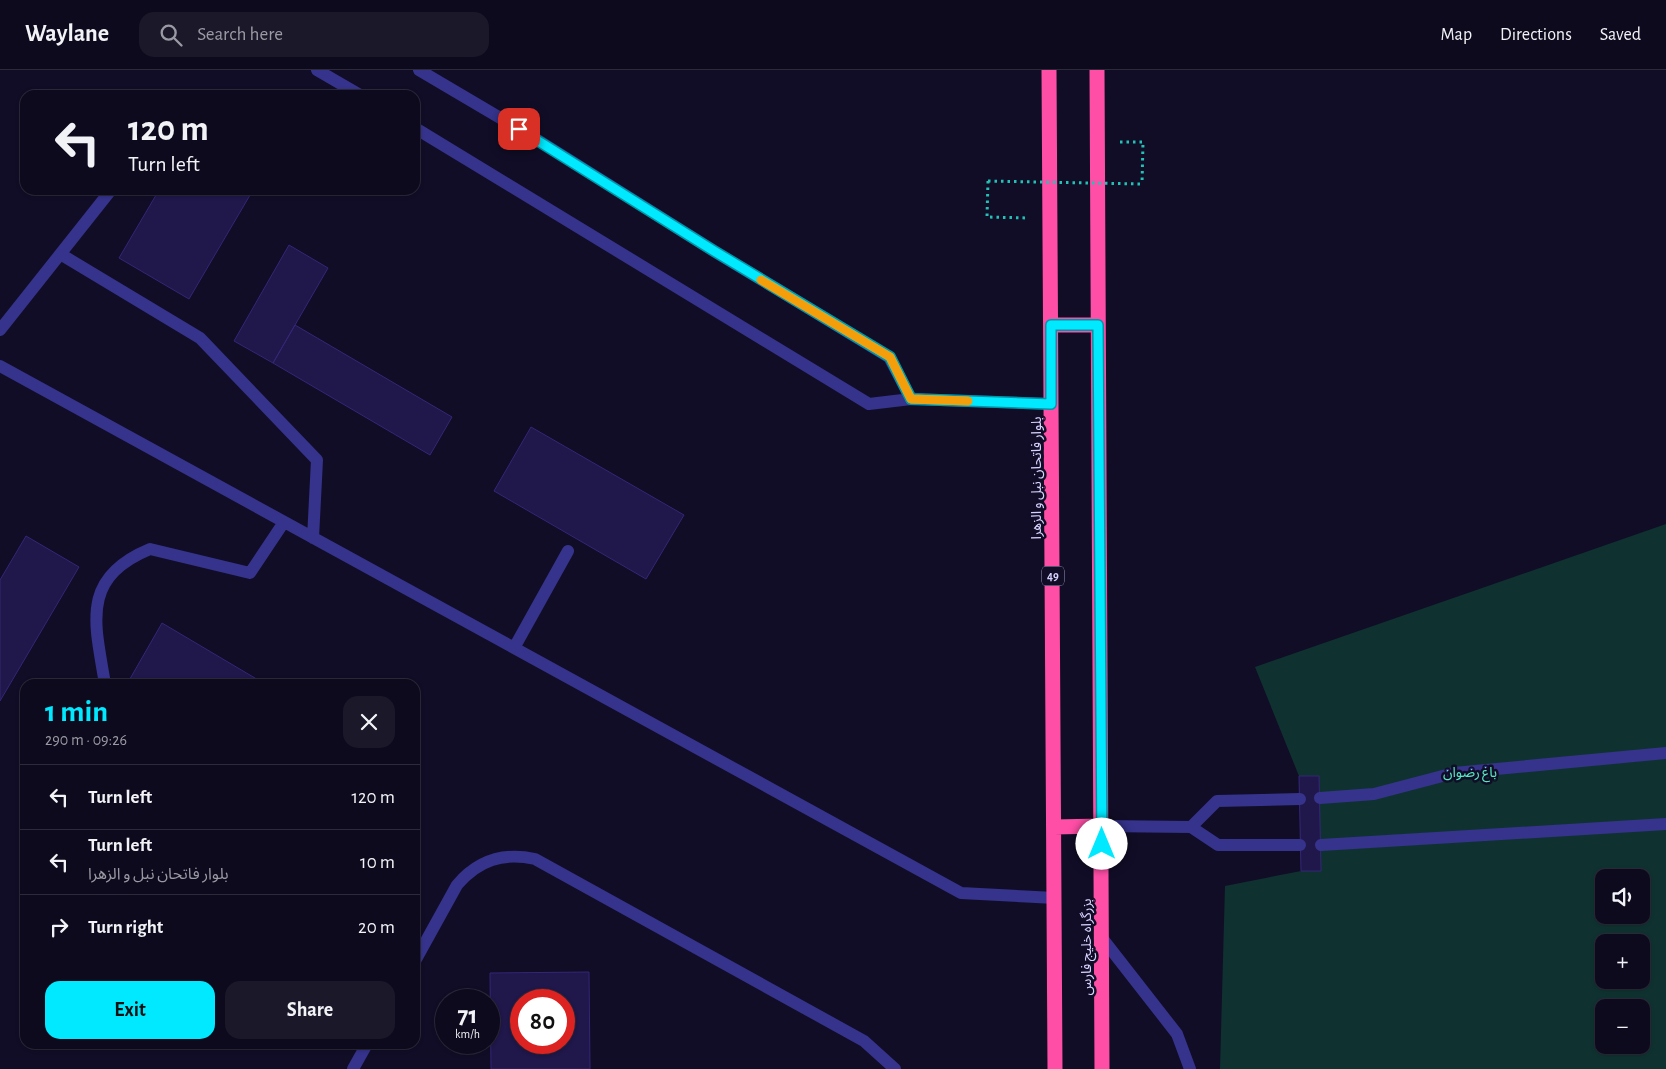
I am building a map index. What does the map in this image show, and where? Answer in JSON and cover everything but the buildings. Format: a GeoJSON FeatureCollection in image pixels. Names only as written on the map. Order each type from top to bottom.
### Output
{"type":"FeatureCollection","features":[{"type":"Feature","properties":{"kind":"highway","name":"بلوار فاتحان نبل و الزهرا"},"geometry":{"type":"LineString","coordinates":[[1049,70],[1054,826]]}},
{"type":"Feature","properties":{"kind":"highway"},"geometry":{"type":"LineString","coordinates":[[1054,826],[1101,826],[1097,70]]}},
{"type":"Feature","properties":{"kind":"highway"},"geometry":{"type":"LineString","coordinates":[[1051,325],[1098,325]]}},
{"type":"Feature","properties":{"kind":"highway","name":"49"},"geometry":{"type":"LineString","coordinates":[[1054,826],[1055,1069]]}},
{"type":"Feature","properties":{"kind":"highway","name":"بزرگراه خلیج فارس"},"geometry":{"type":"LineString","coordinates":[[1101,826],[1102,1069]]}},
{"type":"Feature","properties":{"kind":"lane"},"geometry":{"type":"LineString","coordinates":[[317,70],[351,90]]}},
{"type":"Feature","properties":{"kind":"lane"},"geometry":{"type":"LineString","coordinates":[[419,70],[536,139],[714,251],[890,357],[911,399]]}},
{"type":"Feature","properties":{"kind":"lane"},"geometry":{"type":"LineString","coordinates":[[420,131],[869,404],[911,399],[1051,404]]}},
{"type":"Feature","properties":{"kind":"lane"},"geometry":{"type":"LineString","coordinates":[[0,330],[62,255],[107,195]]}},
{"type":"Feature","properties":{"kind":"lane"},"geometry":{"type":"LineString","coordinates":[[62,255],[200,338],[317,460],[313,538]]}},
{"type":"Feature","properties":{"kind":"lane"},"geometry":{"type":"LineString","coordinates":[[0,366],[961,893],[1055,898]]}},
{"type":"Feature","properties":{"kind":"lane"},"geometry":{"type":"LineString","coordinates":[[104,679],[95,622],[97,606],[110,577],[121,565],[150,549],[250,573],[284,522]]}},
{"type":"Feature","properties":{"kind":"lane"},"geometry":{"type":"LineString","coordinates":[[514,648],[568,551]]}},
{"type":"Feature","properties":{"kind":"lane"},"geometry":{"type":"LineString","coordinates":[[1320,798],[1374,794],[1454,773],[1666,753]]}},
{"type":"Feature","properties":{"kind":"lane"},"geometry":{"type":"LineString","coordinates":[[1191,827],[1217,801],[1300,799]]}},
{"type":"Feature","properties":{"kind":"lane"},"geometry":{"type":"LineString","coordinates":[[1321,845],[1666,824]]}},
{"type":"Feature","properties":{"kind":"lane"},"geometry":{"type":"LineString","coordinates":[[1101,826],[1191,827],[1218,846],[1300,846]]}},
{"type":"Feature","properties":{"kind":"lane"},"geometry":{"type":"LineString","coordinates":[[420,951],[457,885],[466,874],[489,860],[504,856],[520,856],[535,859],[864,1041],[895,1069]]}},
{"type":"Feature","properties":{"kind":"lane"},"geometry":{"type":"LineString","coordinates":[[1102,938],[1177,1034],[1190,1069]]}},
{"type":"Feature","properties":{"kind":"lane"},"geometry":{"type":"LineString","coordinates":[[353,1069],[364,1049]]}},
{"type":"Feature","properties":{"kind":"path"},"geometry":{"type":"LineString","coordinates":[[1050,218],[987,217],[988,181],[1142,184],[1143,142]]}},
{"type":"Feature","properties":{"kind":"green space","name":"باغ رضوان"},"geometry":{"type":"Polygon","coordinates":[[[1666,524],[1666,1069],[1220,1069],[1225,886],[1301,871],[1299,776],[1255,667],[1666,524]]]}},
{"type":"Feature","properties":{"kind":"slow traffic"},"geometry":{"type":"LineString","coordinates":[[761,280],[890,357],[911,399],[968,401]]}},
{"type":"Feature","properties":{"kind":"route"},"geometry":{"type":"LineString","coordinates":[[519,129],[714,251],[890,357],[911,399],[1051,404],[1051,325],[1098,325],[1102,844]]}}]}
